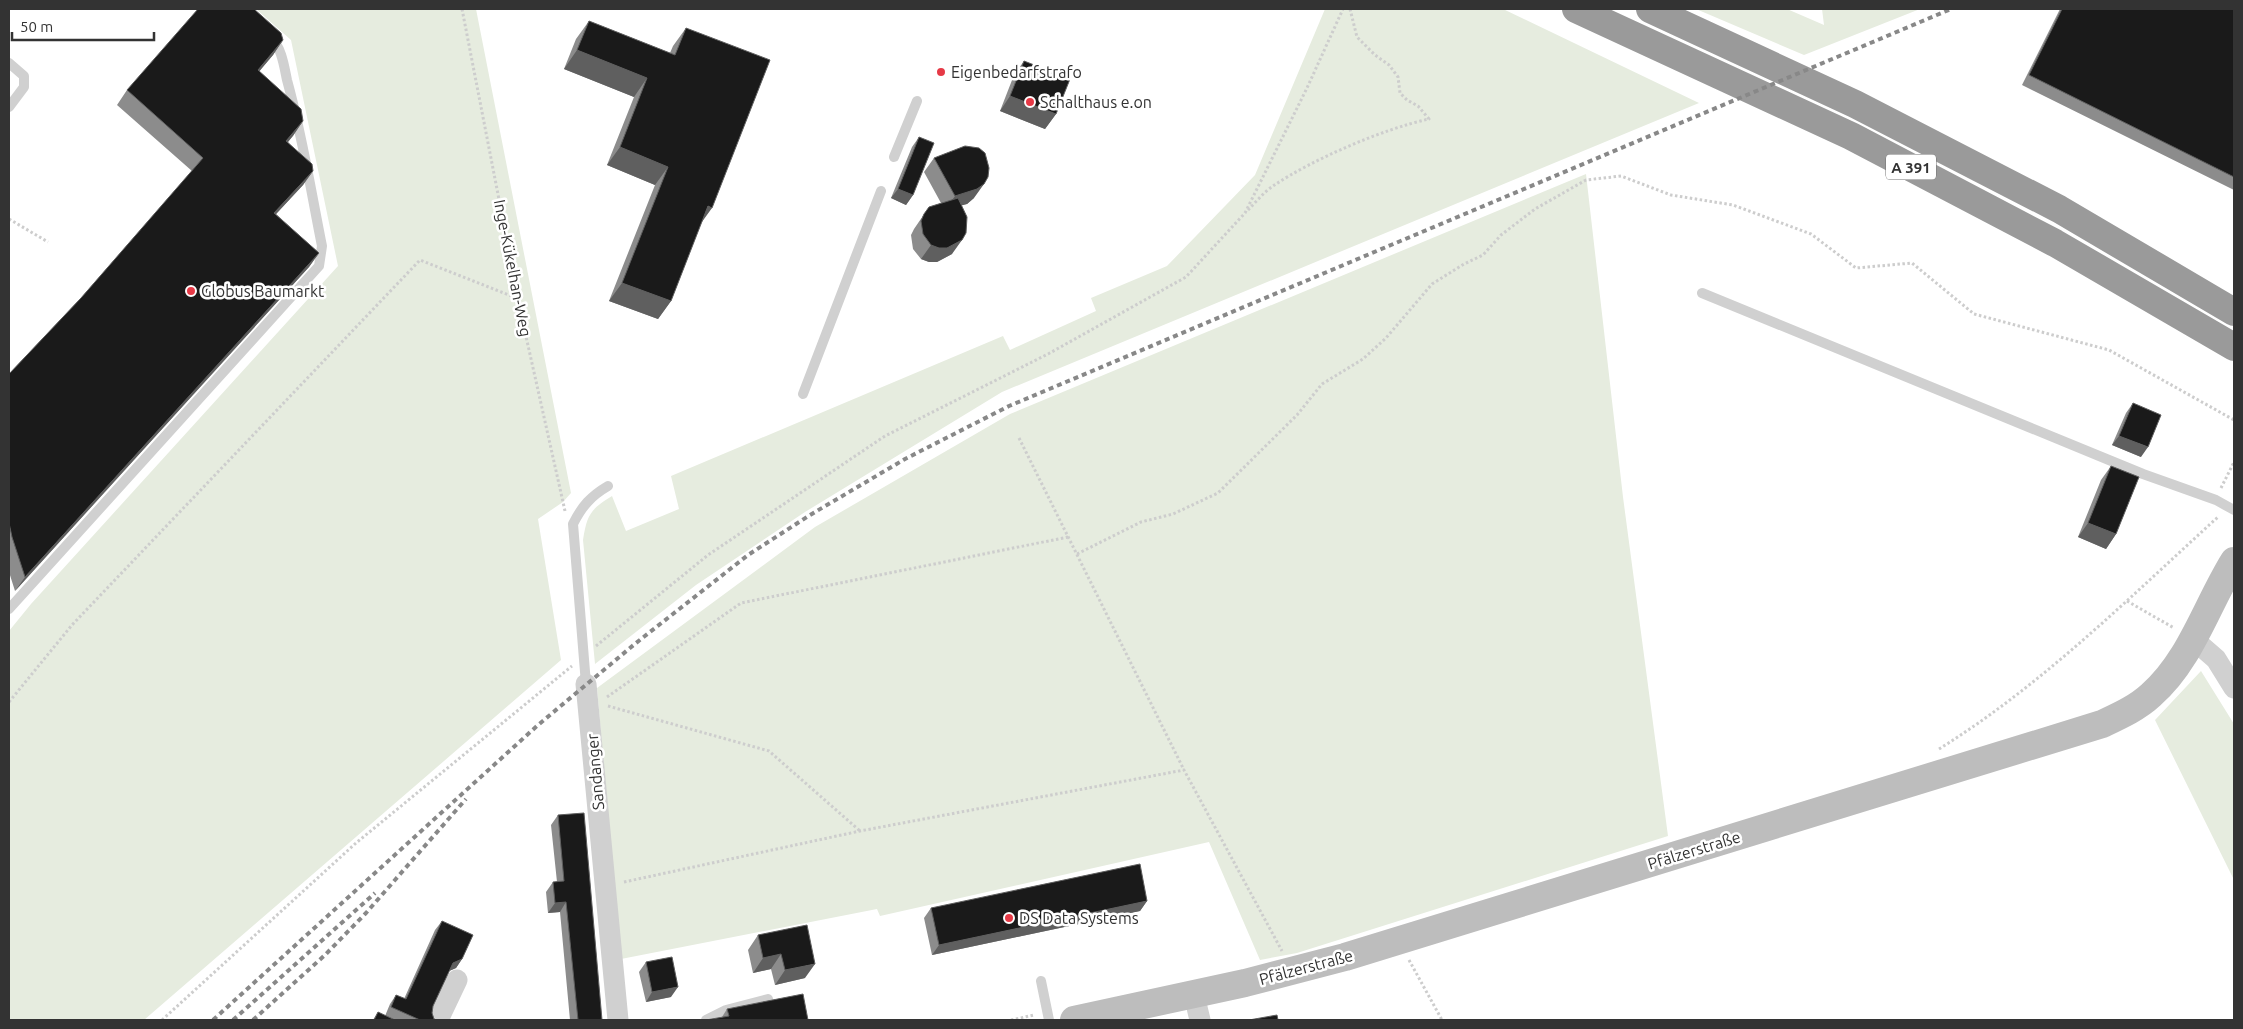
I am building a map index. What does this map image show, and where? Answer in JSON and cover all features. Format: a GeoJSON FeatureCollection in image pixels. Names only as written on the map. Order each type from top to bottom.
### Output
{"type":"FeatureCollection","features":[{"type":"Feature","properties":{"kind":"highway","name":"A 391"},"geometry":{"type":"LineString","coordinates":[[1576,9],[1851,136],[2055,243],[2234,347]]}},
{"type":"Feature","properties":{"kind":"highway","name":"A 391"},"geometry":{"type":"LineString","coordinates":[[1650,9],[1855,104],[2050,204],[2234,312]]}},
{"type":"Feature","properties":{"kind":"street","name":"Pfälzerstraße"},"geometry":{"type":"LineString","coordinates":[[1074,1020],[1197,1008],[1293,971],[2102,724],[2125,713],[2152,694],[2173,670],[2193,639],[2234,561]]}},
{"type":"Feature","properties":{"kind":"street"},"geometry":{"type":"LineString","coordinates":[[2193,639],[2216,658],[2234,688]]}},
{"type":"Feature","properties":{"kind":"street","name":"Sandanger"},"geometry":{"type":"LineString","coordinates":[[590,696],[618,1020]]}},
{"type":"Feature","properties":{"kind":"street"},"geometry":{"type":"LineString","coordinates":[[438,1020],[457,980]]}},
{"type":"Feature","properties":{"kind":"lane"},"geometry":{"type":"LineString","coordinates":[[9,609],[319,266],[322,246],[294,105],[277,43],[260,27]]}},
{"type":"Feature","properties":{"kind":"lane"},"geometry":{"type":"LineString","coordinates":[[9,63],[24,76],[24,87],[9,107]]}},
{"type":"Feature","properties":{"kind":"lane"},"geometry":{"type":"LineString","coordinates":[[894,157],[917,100]]}},
{"type":"Feature","properties":{"kind":"lane"},"geometry":{"type":"LineString","coordinates":[[804,394],[881,191]]}},
{"type":"Feature","properties":{"kind":"lane"},"geometry":{"type":"LineString","coordinates":[[1702,293],[2143,474],[2216,500],[2232,508]]}},
{"type":"Feature","properties":{"kind":"lane"},"geometry":{"type":"LineString","coordinates":[[573,524],[581,509],[592,496],[608,486]]}},
{"type":"Feature","properties":{"kind":"lane","name":"Sandanger"},"geometry":{"type":"LineString","coordinates":[[573,524],[583,657],[590,696]]}},
{"type":"Feature","properties":{"kind":"lane"},"geometry":{"type":"LineString","coordinates":[[1041,981],[1049,1020]]}},
{"type":"Feature","properties":{"kind":"lane"},"geometry":{"type":"LineString","coordinates":[[706,1020],[726,1010],[768,999]]}},
{"type":"Feature","properties":{"kind":"path","name":"Inge-Kükelhan-Weg"},"geometry":{"type":"LineString","coordinates":[[462,9],[518,299],[563,507],[573,524]]}},
{"type":"Feature","properties":{"kind":"path"},"geometry":{"type":"LineString","coordinates":[[1245,213],[1307,88],[1343,9]]}},
{"type":"Feature","properties":{"kind":"path"},"geometry":{"type":"LineString","coordinates":[[162,1020],[356,843],[708,555],[884,436],[1048,354],[1186,277],[1272,186],[1332,154],[1410,123],[1429,119],[1418,106],[1407,100],[1400,93],[1398,77],[1389,65],[1375,55],[1357,37],[1350,9]]}},
{"type":"Feature","properties":{"kind":"path"},"geometry":{"type":"LineString","coordinates":[[1077,554],[1141,522],[1173,514],[1218,493],[1297,415],[1322,384],[1362,359],[1386,338],[1432,284],[1464,264],[1483,255],[1501,235],[1535,209],[1586,180],[1621,176],[1671,195],[1733,205],[1811,234],[1856,268],[1912,263],[1974,314],[2109,350],[2234,420]]}},
{"type":"Feature","properties":{"kind":"path"},"geometry":{"type":"LineString","coordinates":[[9,219],[48,242]]}},
{"type":"Feature","properties":{"kind":"path"},"geometry":{"type":"LineString","coordinates":[[9,702],[72,625],[420,260],[518,299]]}},
{"type":"Feature","properties":{"kind":"path"},"geometry":{"type":"LineString","coordinates":[[1019,438],[1184,770],[1293,971]]}},
{"type":"Feature","properties":{"kind":"path"},"geometry":{"type":"LineString","coordinates":[[2216,500],[2234,462]]}},
{"type":"Feature","properties":{"kind":"path"},"geometry":{"type":"LineString","coordinates":[[1931,754],[1961,736],[2048,671],[2232,508]]}},
{"type":"Feature","properties":{"kind":"path"},"geometry":{"type":"LineString","coordinates":[[590,696],[741,603],[1068,538]]}},
{"type":"Feature","properties":{"kind":"path"},"geometry":{"type":"LineString","coordinates":[[2126,601],[2193,639]]}},
{"type":"Feature","properties":{"kind":"path"},"geometry":{"type":"LineString","coordinates":[[590,696],[769,751],[860,831]]}},
{"type":"Feature","properties":{"kind":"path"},"geometry":{"type":"LineString","coordinates":[[605,886],[860,831],[1184,770]]}},
{"type":"Feature","properties":{"kind":"path"},"geometry":{"type":"LineString","coordinates":[[1398,940],[1442,1020]]}},
{"type":"Feature","properties":{"kind":"shaded area"},"geometry":{"type":"Polygon","coordinates":[[[256,9],[476,9],[571,493],[563,502],[538,519],[561,660],[144,1020],[9,1020],[9,631],[31,604],[338,266],[291,40],[256,9]]]}},
{"type":"Feature","properties":{"kind":"shaded area"},"geometry":{"type":"Polygon","coordinates":[[[1325,9],[1503,9],[1699,103],[1002,392],[805,512],[696,585],[595,664],[583,540],[588,518],[599,505],[612,496],[626,531],[679,509],[671,476],[1003,336],[1010,350],[1096,311],[1091,298],[1167,266],[1255,175],[1325,9]]]}},
{"type":"Feature","properties":{"kind":"shaded area"},"geometry":{"type":"Polygon","coordinates":[[[1696,9],[1787,9],[1824,25],[1822,9],[1920,9],[1804,55],[1696,9]]]}},
{"type":"Feature","properties":{"kind":"shaded area"},"geometry":{"type":"Polygon","coordinates":[[[1586,174],[1623,497],[1668,836],[1297,953],[1260,960],[1209,842],[880,916],[877,909],[621,959],[597,688],[815,527],[1010,414],[1586,174]]]}},
{"type":"Feature","properties":{"kind":"shaded area"},"geometry":{"type":"Polygon","coordinates":[[[2201,671],[2234,724],[2234,880],[2155,720],[2201,671]]]}},
{"type":"Feature","properties":{"kind":"building","name":"Globus Baumarkt"},"geometry":{"type":"Polygon","coordinates":[[[198,9],[254,9],[281,33],[283,40],[258,70],[301,109],[303,121],[286,141],[312,164],[313,171],[274,213],[319,253],[25,577],[9,523],[9,374],[81,298],[203,158],[127,90],[198,9]]]}},
{"type":"Feature","properties":{"kind":"building"},"geometry":{"type":"Polygon","coordinates":[[[2062,9],[2234,9],[2234,177],[2029,75],[2062,9]]]}},
{"type":"Feature","properties":{"kind":"building"},"geometry":{"type":"Polygon","coordinates":[[[589,21],[675,55],[686,28],[770,60],[712,208],[708,206],[671,301],[622,283],[668,167],[620,147],[647,78],[577,50],[589,21]]]}},
{"type":"Feature","properties":{"kind":"building"},"geometry":{"type":"Polygon","coordinates":[[[1024,61],[1070,79],[1056,114],[1010,96],[1024,61]]]}},
{"type":"Feature","properties":{"kind":"building"},"geometry":{"type":"Polygon","coordinates":[[[919,137],[934,143],[913,195],[898,189],[919,137]]]}},
{"type":"Feature","properties":{"kind":"building"},"geometry":{"type":"Polygon","coordinates":[[[965,146],[979,148],[985,153],[989,168],[988,177],[984,184],[977,189],[955,196],[934,158],[965,146]]]}},
{"type":"Feature","properties":{"kind":"building"},"geometry":{"type":"Polygon","coordinates":[[[958,198],[967,217],[966,233],[962,240],[947,248],[931,245],[923,234],[921,221],[924,214],[929,207],[958,198]]]}},
{"type":"Feature","properties":{"kind":"building"},"geometry":{"type":"Polygon","coordinates":[[[2133,403],[2161,415],[2148,447],[2119,436],[2133,403]]]}},
{"type":"Feature","properties":{"kind":"building"},"geometry":{"type":"Polygon","coordinates":[[[2111,466],[2139,477],[2116,534],[2088,523],[2111,466]]]}},
{"type":"Feature","properties":{"kind":"building"},"geometry":{"type":"Polygon","coordinates":[[[584,813],[602,1020],[578,1020],[566,902],[555,903],[553,882],[564,881],[558,815],[584,813]]]}},
{"type":"Feature","properties":{"kind":"building"},"geometry":{"type":"Polygon","coordinates":[[[1140,864],[1147,901],[939,945],[931,908],[1140,864]]]}},
{"type":"Feature","properties":{"kind":"building"},"geometry":{"type":"Polygon","coordinates":[[[442,921],[473,935],[462,959],[453,963],[433,1006],[432,1013],[434,1019],[437,1020],[420,1020],[391,1007],[396,995],[406,999],[442,921]]]}},
{"type":"Feature","properties":{"kind":"building"},"geometry":{"type":"Polygon","coordinates":[[[807,925],[815,964],[785,970],[781,954],[763,958],[758,935],[807,925]]]}},
{"type":"Feature","properties":{"kind":"building"},"geometry":{"type":"Polygon","coordinates":[[[672,957],[678,987],[652,992],[646,962],[672,957]]]}},
{"type":"Feature","properties":{"kind":"building"},"geometry":{"type":"Polygon","coordinates":[[[803,994],[808,1020],[706,1020],[729,1016],[727,1009],[803,994]]]}},
{"type":"Feature","properties":{"kind":"building"},"geometry":{"type":"Polygon","coordinates":[[[378,1012],[395,1020],[374,1020],[378,1012]]]}},
{"type":"Feature","properties":{"kind":"building"},"geometry":{"type":"Polygon","coordinates":[[[1277,1015],[1278,1020],[1249,1020],[1277,1015]]]}},
{"type":"Feature","properties":{"kind":"railway"},"geometry":{"type":"LineString","coordinates":[[213,1020],[538,725],[636,643],[748,555],[810,515],[905,459],[1009,406],[1951,9]]}},
{"type":"Feature","properties":{"kind":"railway"},"geometry":{"type":"LineString","coordinates":[[253,1020],[325,955],[366,913],[466,799]]}},
{"type":"Feature","properties":{"kind":"railway"},"geometry":{"type":"LineString","coordinates":[[233,1020],[375,893]]}},
{"type":"Feature","properties":{"kind":"place","name":"Eigenbedarfstrafo"},"geometry":{"type":"Point","coordinates":[941,72]}},
{"type":"Feature","properties":{"kind":"place","name":"Schalthaus e.on"},"geometry":{"type":"Point","coordinates":[1030,102]}},
{"type":"Feature","properties":{"kind":"place","name":"Globus Baumarkt"},"geometry":{"type":"Point","coordinates":[191,291]}},
{"type":"Feature","properties":{"kind":"place","name":"DS Data Systems"},"geometry":{"type":"Point","coordinates":[1009,918]}}]}
